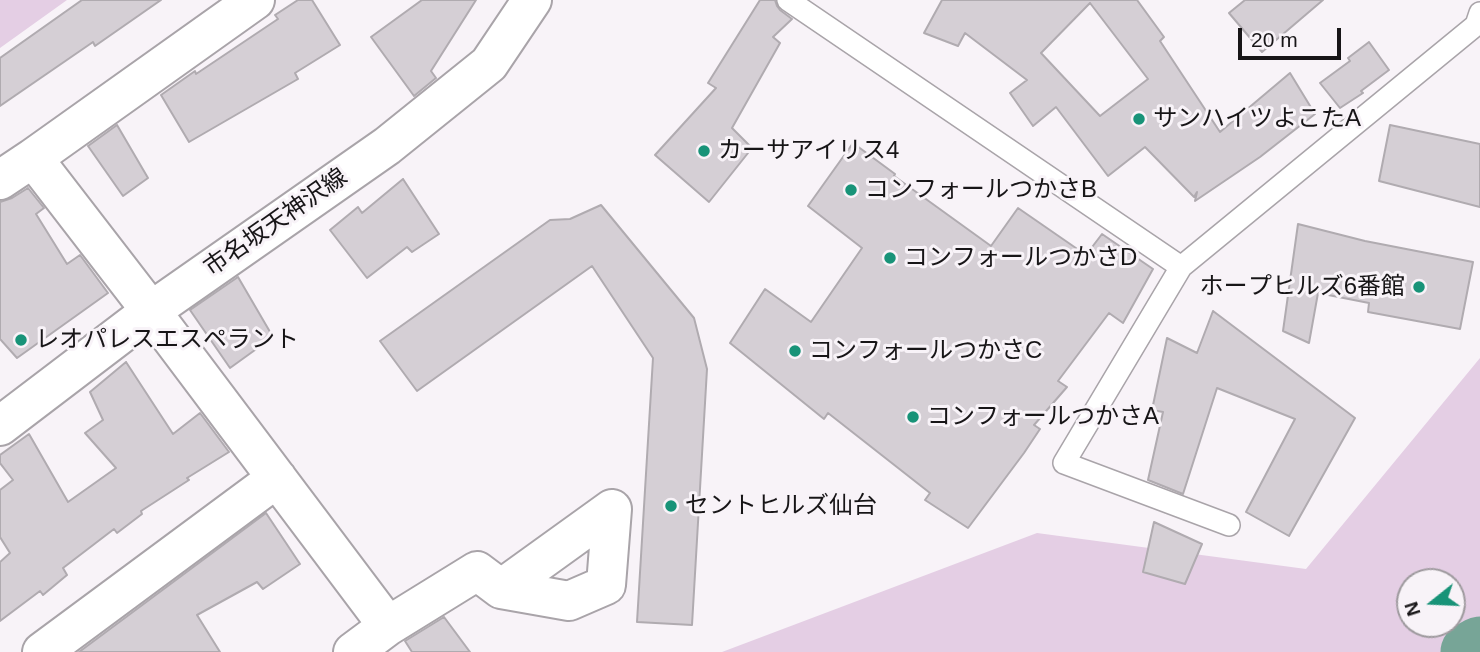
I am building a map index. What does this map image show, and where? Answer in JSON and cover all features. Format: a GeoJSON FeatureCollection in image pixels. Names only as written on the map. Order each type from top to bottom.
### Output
{"type":"FeatureCollection","features":[{"type":"Feature","properties":{"kind":"street"},"geometry":{"type":"LineString","coordinates":[[0,180],[255,0]]}},
{"type":"Feature","properties":{"kind":"street","name":"市名坂天神沢線"},"geometry":{"type":"LineString","coordinates":[[0,426],[151,311],[387,146],[489,64],[532,0]]}},
{"type":"Feature","properties":{"kind":"street"},"geometry":{"type":"LineString","coordinates":[[33,158],[388,626]]}},
{"type":"Feature","properties":{"kind":"street"},"geometry":{"type":"LineString","coordinates":[[42,652],[277,478]]}},
{"type":"Feature","properties":{"kind":"street"},"geometry":{"type":"LineString","coordinates":[[353,652],[388,626],[477,570],[501,589]]}},
{"type":"Feature","properties":{"kind":"lane"},"geometry":{"type":"LineString","coordinates":[[788,0],[1181,267]]}},
{"type":"Feature","properties":{"kind":"lane"},"geometry":{"type":"LineString","coordinates":[[1229,525],[1064,463],[1181,267],[1476,25],[1480,13]]}},
{"type":"Feature","properties":{"kind":"shaded area"},"geometry":{"type":"Polygon","coordinates":[[[0,0],[67,0],[0,48],[0,0]]]}},
{"type":"Feature","properties":{"kind":"shaded area"},"geometry":{"type":"Polygon","coordinates":[[[1480,358],[1480,652],[722,652],[1037,533],[1306,569],[1480,358]]]}},
{"type":"Feature","properties":{"kind":"building"},"geometry":{"type":"Polygon","coordinates":[[[82,0],[161,0],[95,46],[93,42],[0,106],[0,58],[82,0]]]}},
{"type":"Feature","properties":{"kind":"building"},"geometry":{"type":"Polygon","coordinates":[[[298,0],[312,0],[340,45],[295,73],[298,79],[189,142],[161,95],[278,19],[275,15],[298,0]]]}},
{"type":"Feature","properties":{"kind":"building"},"geometry":{"type":"Polygon","coordinates":[[[422,0],[476,0],[431,71],[436,78],[414,96],[371,37],[422,0]]]}},
{"type":"Feature","properties":{"kind":"building"},"geometry":{"type":"Polygon","coordinates":[[[760,0],[775,0],[780,10],[792,19],[773,37],[780,43],[732,128],[752,148],[709,202],[655,155],[716,88],[708,83],[760,0]]]}},
{"type":"Feature","properties":{"kind":"building"},"geometry":{"type":"Polygon","coordinates":[[[942,0],[1137,0],[1164,37],[1160,41],[1220,132],[1290,73],[1315,114],[1260,157],[1195,201],[1197,192],[1194,197],[1145,147],[1108,176],[1056,107],[1033,126],[1010,93],[1027,80],[965,33],[958,46],[924,33],[942,0]],[[1090,3],[1041,53],[1100,116],[1148,79],[1090,3]]]}},
{"type":"Feature","properties":{"kind":"building"},"geometry":{"type":"Polygon","coordinates":[[[1245,0],[1323,0],[1262,52],[1229,13],[1245,0]]]}},
{"type":"Feature","properties":{"kind":"building"},"geometry":{"type":"Polygon","coordinates":[[[1369,42],[1389,70],[1361,91],[1363,93],[1340,108],[1320,83],[1350,61],[1348,58],[1369,42]]]}},
{"type":"Feature","properties":{"kind":"building"},"geometry":{"type":"Polygon","coordinates":[[[117,125],[148,178],[123,196],[88,146],[117,125]]]}},
{"type":"Feature","properties":{"kind":"building"},"geometry":{"type":"Polygon","coordinates":[[[1390,125],[1480,144],[1480,207],[1379,181],[1390,125]]]}},
{"type":"Feature","properties":{"kind":"building"},"geometry":{"type":"Polygon","coordinates":[[[853,143],[991,246],[1018,208],[1086,255],[1102,234],[1153,269],[1123,323],[1109,313],[1058,381],[1067,387],[1034,425],[1040,429],[968,528],[925,500],[930,493],[828,413],[824,419],[730,343],[765,289],[811,322],[862,248],[808,206],[853,143]]]}},
{"type":"Feature","properties":{"kind":"building"},"geometry":{"type":"Polygon","coordinates":[[[403,179],[439,234],[412,252],[407,247],[367,278],[330,230],[358,207],[362,213],[403,179]]]}},
{"type":"Feature","properties":{"kind":"building"},"geometry":{"type":"Polygon","coordinates":[[[28,188],[44,208],[36,214],[67,264],[80,255],[108,293],[17,358],[0,339],[0,202],[28,188]]]}},
{"type":"Feature","properties":{"kind":"building","name":"セントヒルズ仙台"},"geometry":{"type":"Polygon","coordinates":[[[601,205],[694,318],[707,369],[692,625],[637,622],[653,358],[592,266],[417,391],[380,341],[550,220],[570,219],[601,205]]]}},
{"type":"Feature","properties":{"kind":"building"},"geometry":{"type":"Polygon","coordinates":[[[1298,224],[1365,241],[1473,262],[1460,329],[1368,312],[1369,303],[1318,293],[1309,343],[1283,331],[1298,224]]]}},
{"type":"Feature","properties":{"kind":"building"},"geometry":{"type":"Polygon","coordinates":[[[238,277],[273,337],[230,368],[190,310],[238,277]]]}},
{"type":"Feature","properties":{"kind":"building"},"geometry":{"type":"Polygon","coordinates":[[[1213,311],[1355,418],[1289,536],[1246,512],[1295,419],[1217,388],[1183,494],[1148,480],[1163,412],[1152,410],[1167,338],[1197,353],[1213,311]]]}},
{"type":"Feature","properties":{"kind":"building"},"geometry":{"type":"Polygon","coordinates":[[[126,362],[173,434],[200,413],[229,452],[141,511],[142,514],[117,533],[114,529],[63,568],[67,575],[43,595],[40,591],[0,621],[0,562],[10,553],[0,537],[0,490],[13,480],[0,463],[0,455],[29,434],[68,502],[116,468],[85,433],[103,420],[90,392],[126,362]]]}},
{"type":"Feature","properties":{"kind":"building"},"geometry":{"type":"Polygon","coordinates":[[[266,513],[300,564],[263,589],[257,582],[197,615],[220,652],[79,652],[266,513]]]}},
{"type":"Feature","properties":{"kind":"building"},"geometry":{"type":"Polygon","coordinates":[[[1154,522],[1202,544],[1185,584],[1143,572],[1154,522]]]}},
{"type":"Feature","properties":{"kind":"building"},"geometry":{"type":"Polygon","coordinates":[[[444,617],[470,652],[412,652],[405,641],[444,617]]]}},
{"type":"Feature","properties":{"kind":"waterway"},"geometry":{"type":"LineString","coordinates":[[1471,652],[1480,647]]}},
{"type":"Feature","properties":{"kind":"place","name":"サンハイツよこたA"},"geometry":{"type":"Point","coordinates":[1139,119]}},
{"type":"Feature","properties":{"kind":"place","name":"カーサアイリス4"},"geometry":{"type":"Point","coordinates":[704,151]}},
{"type":"Feature","properties":{"kind":"place","name":"コンフォールつかさB"},"geometry":{"type":"Point","coordinates":[851,190]}},
{"type":"Feature","properties":{"kind":"place","name":"コンフォールつかさD"},"geometry":{"type":"Point","coordinates":[890,258]}},
{"type":"Feature","properties":{"kind":"place","name":"ホープヒルズ6番館"},"geometry":{"type":"Point","coordinates":[1419,287]}},
{"type":"Feature","properties":{"kind":"place","name":"レオパレスエスペラント"},"geometry":{"type":"Point","coordinates":[21,340]}},
{"type":"Feature","properties":{"kind":"place","name":"コンフォールつかさC"},"geometry":{"type":"Point","coordinates":[795,351]}},
{"type":"Feature","properties":{"kind":"place","name":"コンフォールつかさA"},"geometry":{"type":"Point","coordinates":[913,417]}},
{"type":"Feature","properties":{"kind":"place","name":"セントヒルズ仙台"},"geometry":{"type":"Point","coordinates":[671,506]}}]}
